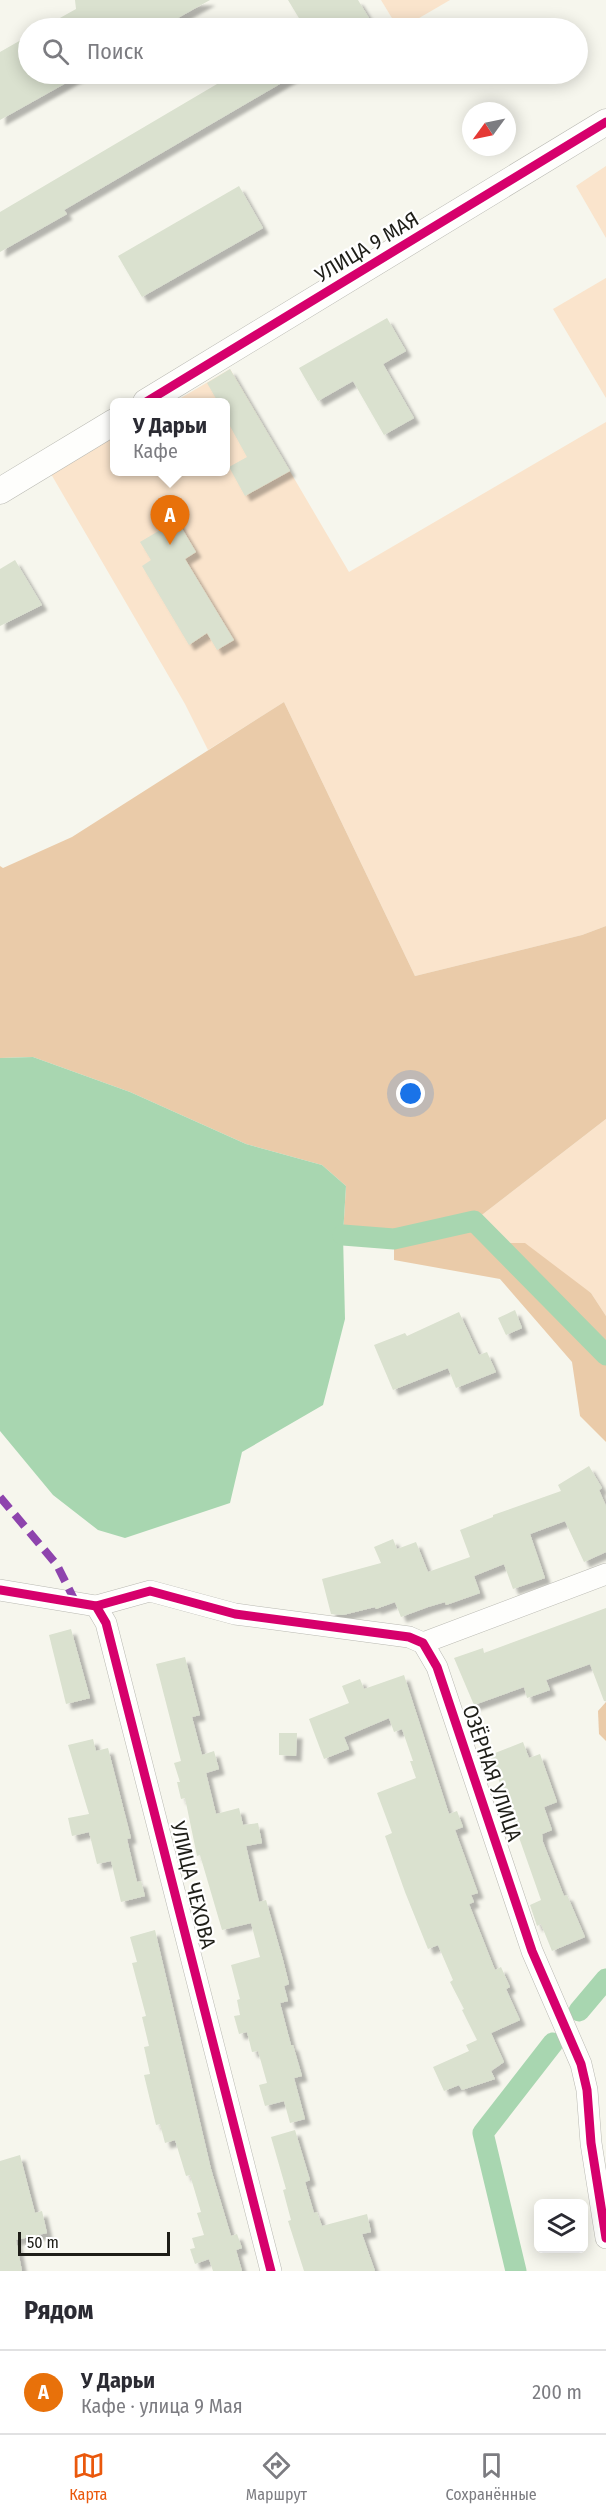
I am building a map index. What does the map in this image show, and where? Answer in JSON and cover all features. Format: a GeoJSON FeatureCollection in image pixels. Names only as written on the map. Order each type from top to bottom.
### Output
{"type":"FeatureCollection","features":[{"type":"Feature","properties":{"kind":"street","name":"УЛИЦА 9 МАЯ"},"geometry":{"type":"LineString","coordinates":[[153,398],[606,122]]}},
{"type":"Feature","properties":{"kind":"street"},"geometry":{"type":"LineString","coordinates":[[0,491],[110,424]]}},
{"type":"Feature","properties":{"kind":"street"},"geometry":{"type":"LineString","coordinates":[[0,1590],[96,1606],[150,1591],[236,1614],[410,1637],[423,1643],[606,1574]]}},
{"type":"Feature","properties":{"kind":"street","name":"УЛИЦА ЧЕХОВА"},"geometry":{"type":"LineString","coordinates":[[96,1606],[106,1623],[140,1748],[271,2271]]}},
{"type":"Feature","properties":{"kind":"street","name":"ОЗЁРНАЯ УЛИЦА"},"geometry":{"type":"LineString","coordinates":[[423,1643],[437,1667],[532,1952],[581,2064],[587,2090],[591,2143],[606,2238]]}},
{"type":"Feature","properties":{"kind":"shaded area"},"geometry":{"type":"Polygon","coordinates":[[[381,0],[450,0],[419,18],[392,18],[381,0]]]}},
{"type":"Feature","properties":{"kind":"shaded area"},"geometry":{"type":"Polygon","coordinates":[[[606,166],[606,238],[576,186],[606,166]]]}},
{"type":"Feature","properties":{"kind":"shaded area"},"geometry":{"type":"Polygon","coordinates":[[[606,278],[606,398],[553,309],[606,278]]]}},
{"type":"Feature","properties":{"kind":"shaded area"},"geometry":{"type":"Polygon","coordinates":[[[230,369],[349,572],[606,422],[606,926],[582,935],[415,976],[284,702],[208,750],[185,704],[51,474],[110,439],[110,476],[230,476],[230,398],[181,398],[230,369]]]}},
{"type":"Feature","properties":{"kind":"shaded area"},"geometry":{"type":"Polygon","coordinates":[[[284,702],[415,976],[582,935],[606,926],[606,1119],[474,1221],[508,1243],[525,1243],[591,1293],[606,1316],[606,1442],[580,1416],[572,1362],[500,1279],[394,1260],[394,1239],[343,1235],[346,1186],[322,1165],[246,1144],[130,1092],[33,1057],[0,1058],[0,866],[3,868],[72,837],[284,702]]]}},
{"type":"Feature","properties":{"kind":"shaded area"},"geometry":{"type":"Polygon","coordinates":[[[33,1057],[130,1092],[246,1144],[322,1165],[346,1186],[343,1235],[345,1319],[323,1405],[242,1452],[230,1503],[125,1538],[98,1530],[53,1495],[0,1431],[0,1058],[33,1057]]]}},
{"type":"Feature","properties":{"kind":"shaded area"},"geometry":{"type":"Polygon","coordinates":[[[606,1119],[606,1316],[591,1293],[474,1221],[606,1119]]]}},
{"type":"Feature","properties":{"kind":"shaded area"},"geometry":{"type":"Polygon","coordinates":[[[606,1702],[606,1741],[599,1734],[598,1711],[606,1702]]]}},
{"type":"Feature","properties":{"kind":"building"},"geometry":{"type":"Polygon","coordinates":[[[75,0],[210,0],[178,18],[60,18],[76,9],[75,0]]]}},
{"type":"Feature","properties":{"kind":"building"},"geometry":{"type":"Polygon","coordinates":[[[288,0],[358,0],[369,18],[299,18],[288,0]]]}},
{"type":"Feature","properties":{"kind":"building"},"geometry":{"type":"Polygon","coordinates":[[[18,42],[18,84],[64,84],[0,120],[0,52],[18,42]]]}},
{"type":"Feature","properties":{"kind":"building"},"geometry":{"type":"Polygon","coordinates":[[[217,84],[280,84],[64,210],[67,214],[0,252],[0,212],[217,84]]]}},
{"type":"Feature","properties":{"kind":"building"},"geometry":{"type":"Polygon","coordinates":[[[239,186],[263,228],[142,297],[118,256],[239,186]]]}},
{"type":"Feature","properties":{"kind":"building"},"geometry":{"type":"Polygon","coordinates":[[[387,318],[406,351],[383,364],[414,418],[384,435],[353,381],[318,401],[299,368],[387,318]]]}},
{"type":"Feature","properties":{"kind":"building"},"geometry":{"type":"Polygon","coordinates":[[[230,369],[290,471],[245,496],[230,469],[230,466],[247,457],[230,426],[230,398],[216,398],[207,383],[230,369]]]}},
{"type":"Feature","properties":{"kind":"building"},"geometry":{"type":"Polygon","coordinates":[[[177,520],[196,552],[185,559],[234,640],[217,650],[207,633],[189,645],[142,566],[151,560],[140,542],[177,520]]]}},
{"type":"Feature","properties":{"kind":"building"},"geometry":{"type":"Polygon","coordinates":[[[15,560],[42,605],[0,626],[0,569],[15,560]]]}},
{"type":"Feature","properties":{"kind":"building"},"geometry":{"type":"Polygon","coordinates":[[[515,1310],[522,1328],[506,1335],[498,1318],[515,1310]]]}},
{"type":"Feature","properties":{"kind":"building"},"geometry":{"type":"Polygon","coordinates":[[[459,1312],[479,1355],[487,1352],[496,1372],[456,1388],[448,1368],[393,1390],[374,1345],[405,1333],[407,1336],[459,1312]]]}},
{"type":"Feature","properties":{"kind":"building"},"geometry":{"type":"Polygon","coordinates":[[[589,1466],[602,1488],[599,1490],[606,1506],[606,1552],[584,1562],[565,1521],[530,1534],[545,1578],[513,1589],[504,1564],[474,1576],[480,1593],[446,1605],[445,1602],[401,1617],[395,1602],[376,1609],[375,1607],[343,1615],[331,1614],[322,1579],[381,1563],[374,1547],[393,1539],[397,1549],[416,1542],[428,1572],[470,1557],[460,1530],[493,1517],[493,1515],[561,1491],[558,1485],[589,1466]]]}},
{"type":"Feature","properties":{"kind":"building"},"geometry":{"type":"Polygon","coordinates":[[[606,1608],[606,1701],[604,1701],[590,1664],[546,1680],[550,1690],[527,1698],[524,1687],[474,1705],[454,1658],[483,1648],[484,1653],[606,1608]]]}},
{"type":"Feature","properties":{"kind":"building"},"geometry":{"type":"Polygon","coordinates":[[[71,1629],[90,1698],[66,1704],[49,1635],[71,1629]]]}},
{"type":"Feature","properties":{"kind":"building"},"geometry":{"type":"Polygon","coordinates":[[[185,1657],[200,1715],[192,1717],[202,1755],[214,1751],[219,1769],[206,1773],[216,1814],[239,1808],[243,1825],[258,1823],[262,1843],[246,1846],[259,1902],[266,1900],[289,1984],[284,1986],[288,2001],[280,2003],[302,2076],[294,2078],[305,2119],[290,2123],[284,2101],[265,2106],[259,2085],[267,2083],[258,2051],[252,2052],[247,2032],[239,2034],[234,2016],[240,2015],[237,2000],[240,1999],[231,1965],[260,1957],[251,1923],[222,1930],[200,1855],[197,1856],[185,1798],[181,1799],[177,1782],[180,1782],[174,1763],[181,1761],[156,1664],[185,1657]]]}},
{"type":"Feature","properties":{"kind":"building"},"geometry":{"type":"Polygon","coordinates":[[[404,1675],[449,1814],[457,1811],[463,1827],[455,1830],[478,1893],[471,1895],[474,1902],[469,1904],[495,1970],[501,1967],[510,1987],[506,1989],[520,2020],[491,2033],[504,2062],[491,2071],[495,2079],[462,2090],[459,2085],[444,2091],[433,2067],[469,2051],[466,2045],[477,2040],[450,1982],[453,1980],[438,1945],[428,1949],[385,1836],[392,1833],[377,1793],[416,1778],[402,1729],[394,1732],[389,1718],[344,1737],[349,1749],[324,1759],[309,1719],[349,1703],[342,1686],[360,1679],[364,1689],[404,1675]]]}},
{"type":"Feature","properties":{"kind":"building"},"geometry":{"type":"Polygon","coordinates":[[[279,1733],[297,1733],[296,1756],[279,1755],[279,1733]]]}},
{"type":"Feature","properties":{"kind":"building"},"geometry":{"type":"Polygon","coordinates":[[[93,1739],[96,1751],[108,1748],[131,1838],[127,1839],[137,1882],[141,1881],[145,1896],[121,1902],[111,1861],[97,1864],[89,1832],[72,1836],[68,1818],[89,1814],[68,1745],[93,1739]]]}},
{"type":"Feature","properties":{"kind":"building"},"geometry":{"type":"Polygon","coordinates":[[[523,1742],[529,1758],[540,1754],[557,1802],[544,1807],[552,1830],[542,1834],[543,1842],[564,1896],[567,1895],[585,1937],[552,1951],[541,1924],[537,1926],[530,1905],[541,1900],[490,1755],[523,1742]]]}},
{"type":"Feature","properties":{"kind":"building"},"geometry":{"type":"Polygon","coordinates":[[[155,1930],[211,2169],[231,2236],[237,2234],[242,2248],[236,2250],[242,2271],[213,2271],[209,2259],[195,2264],[190,2249],[195,2248],[192,2238],[204,2235],[197,2213],[201,2212],[190,2175],[186,2176],[175,2140],[165,2143],[160,2124],[156,2125],[144,2075],[150,2074],[144,2047],[149,2046],[142,2017],[146,2016],[132,1963],[137,1962],[130,1937],[155,1930]]]}},
{"type":"Feature","properties":{"kind":"building"},"geometry":{"type":"Polygon","coordinates":[[[295,2130],[310,2180],[305,2182],[314,2213],[317,2212],[322,2226],[367,2214],[371,2232],[362,2234],[375,2271],[304,2271],[288,2221],[291,2220],[283,2190],[286,2189],[271,2137],[295,2130]]]}},
{"type":"Feature","properties":{"kind":"building"},"geometry":{"type":"Polygon","coordinates":[[[20,2155],[35,2213],[42,2211],[47,2233],[16,2240],[22,2271],[0,2271],[0,2161],[20,2155]]]}},
{"type":"Feature","properties":{"kind":"waterway"},"geometry":{"type":"LineString","coordinates":[[343,1235],[394,1239],[474,1221],[606,1355]]}},
{"type":"Feature","properties":{"kind":"waterway"},"geometry":{"type":"LineString","coordinates":[[579,2011],[606,1979]]}},
{"type":"Feature","properties":{"kind":"waterway"},"geometry":{"type":"LineString","coordinates":[[516,2271],[483,2133],[553,2043]]}},
{"type":"Feature","properties":{"kind":"marked path"},"geometry":{"type":"LineString","coordinates":[[0,1497],[57,1565],[75,1601]]}},
{"type":"Feature","properties":{"kind":"cycle path"},"geometry":{"type":"LineString","coordinates":[[153,398],[606,122]]}},
{"type":"Feature","properties":{"kind":"cycle path"},"geometry":{"type":"LineString","coordinates":[[0,1590],[96,1606],[106,1623],[271,2271]]}},
{"type":"Feature","properties":{"kind":"cycle path"},"geometry":{"type":"LineString","coordinates":[[96,1606],[150,1591],[235,1614],[409,1637],[423,1643],[437,1667],[532,1951],[581,2064],[587,2090],[591,2143],[606,2238]]}},
{"type":"Feature","properties":{"kind":"place","name":"У Дарьи"},"geometry":{"type":"Point","coordinates":[170,545]}}]}
